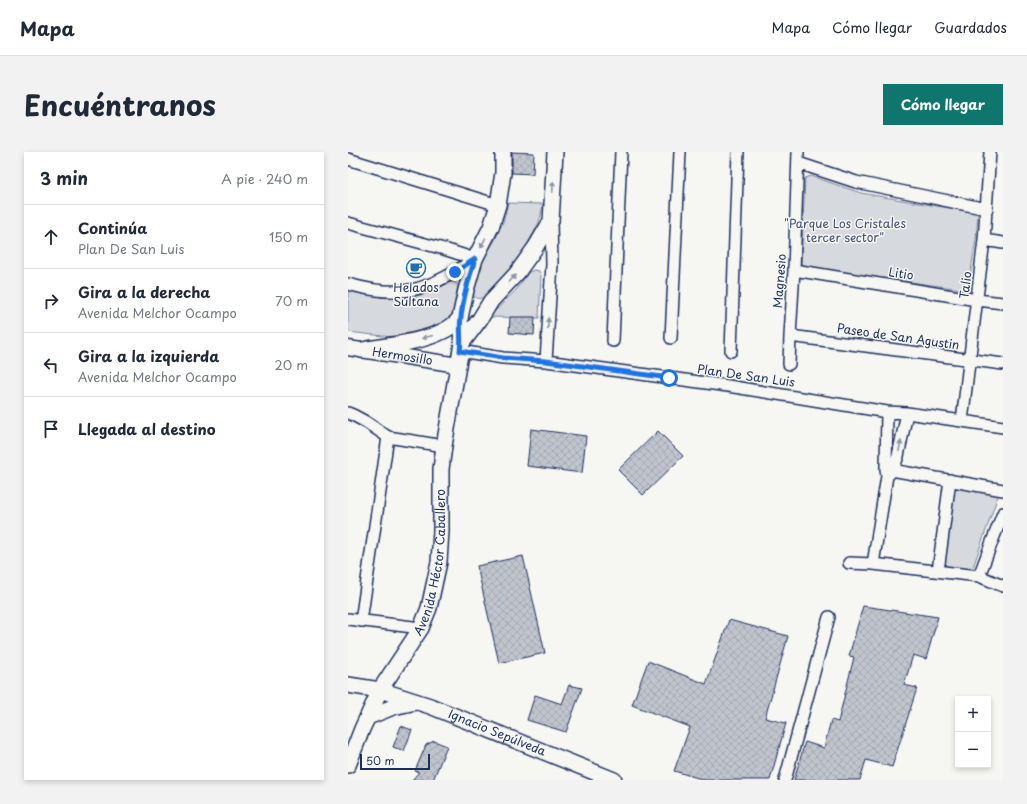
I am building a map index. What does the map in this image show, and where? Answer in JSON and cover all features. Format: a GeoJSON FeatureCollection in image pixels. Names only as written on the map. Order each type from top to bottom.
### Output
{"type":"FeatureCollection","features":[{"type":"Feature","properties":{"kind":"main road"},"geometry":{"type":"LineString","coordinates":[[460,353],[460,318],[475,259],[491,227],[498,205],[504,173],[503,152]]}},
{"type":"Feature","properties":{"kind":"main road"},"geometry":{"type":"LineString","coordinates":[[460,353],[491,301],[517,273],[535,248],[551,221],[555,152]]}},
{"type":"Feature","properties":{"kind":"main road"},"geometry":{"type":"LineString","coordinates":[[466,290],[474,300],[481,302],[491,301]]}},
{"type":"Feature","properties":{"kind":"main road"},"geometry":{"type":"LineString","coordinates":[[355,349],[400,344],[432,336],[448,329],[460,318]]}},
{"type":"Feature","properties":{"kind":"main road","name":"Avenida Héctor Caballero"},"geometry":{"type":"LineString","coordinates":[[349,758],[380,690],[421,628],[429,608],[439,562],[441,531],[441,470],[460,353]]}},
{"type":"Feature","properties":{"kind":"main road","name":"Ignacio Sepúlveda"},"geometry":{"type":"LineString","coordinates":[[348,685],[380,690],[417,701],[614,780]]}},
{"type":"Feature","properties":{"kind":"main road"},"geometry":{"type":"LineString","coordinates":[[368,717],[393,707],[417,701]]}},
{"type":"Feature","properties":{"kind":"street"},"geometry":{"type":"LineString","coordinates":[[613,341],[621,152]]}},
{"type":"Feature","properties":{"kind":"street"},"geometry":{"type":"LineString","coordinates":[[671,338],[680,152]]}},
{"type":"Feature","properties":{"kind":"street"},"geometry":{"type":"LineString","coordinates":[[731,351],[738,152]]}},
{"type":"Feature","properties":{"kind":"street","name":"Talio"},"geometry":{"type":"LineString","coordinates":[[962,421],[984,240],[990,152]]}},
{"type":"Feature","properties":{"kind":"street"},"geometry":{"type":"LineString","coordinates":[[798,157],[856,182],[987,209]]}},
{"type":"Feature","properties":{"kind":"street","name":"Magnesio"},"geometry":{"type":"LineString","coordinates":[[789,364],[798,157]]}},
{"type":"Feature","properties":{"kind":"street"},"geometry":{"type":"LineString","coordinates":[[348,160],[498,205]]}},
{"type":"Feature","properties":{"kind":"street"},"geometry":{"type":"LineString","coordinates":[[546,361],[552,264],[551,221]]}},
{"type":"Feature","properties":{"kind":"street"},"geometry":{"type":"LineString","coordinates":[[348,223],[475,259]]}},
{"type":"Feature","properties":{"kind":"street"},"geometry":{"type":"LineString","coordinates":[[984,240],[1003,243]]}},
{"type":"Feature","properties":{"kind":"street"},"geometry":{"type":"LineString","coordinates":[[348,284],[366,289],[402,292],[421,288],[446,278],[475,259]]}},
{"type":"Feature","properties":{"kind":"street","name":"Litio"},"geometry":{"type":"LineString","coordinates":[[794,270],[1003,303]]}},
{"type":"Feature","properties":{"kind":"street","name":"Paseo de San Agustin"},"geometry":{"type":"LineString","coordinates":[[790,336],[1003,364]]}},
{"type":"Feature","properties":{"kind":"street","name":"Hermosillo"},"geometry":{"type":"LineString","coordinates":[[355,349],[460,353]]}},
{"type":"Feature","properties":{"kind":"street","name":"Plan De San Luis"},"geometry":{"type":"LineString","coordinates":[[460,353],[546,361],[728,386],[887,412],[1003,427]]}},
{"type":"Feature","properties":{"kind":"street"},"geometry":{"type":"LineString","coordinates":[[873,564],[889,471],[887,412]]}},
{"type":"Feature","properties":{"kind":"street"},"geometry":{"type":"LineString","coordinates":[[348,414],[366,422],[388,437],[444,446]]}},
{"type":"Feature","properties":{"kind":"street"},"geometry":{"type":"LineString","coordinates":[[889,471],[898,456],[907,414]]}},
{"type":"Feature","properties":{"kind":"street"},"geometry":{"type":"LineString","coordinates":[[361,621],[388,437]]}},
{"type":"Feature","properties":{"kind":"street"},"geometry":{"type":"LineString","coordinates":[[889,471],[1003,490]]}},
{"type":"Feature","properties":{"kind":"street"},"geometry":{"type":"LineString","coordinates":[[938,571],[950,480]]}},
{"type":"Feature","properties":{"kind":"street"},"geometry":{"type":"LineString","coordinates":[[979,576],[1003,513]]}},
{"type":"Feature","properties":{"kind":"street"},"geometry":{"type":"LineString","coordinates":[[849,564],[873,564],[979,576],[1003,586]]}},
{"type":"Feature","properties":{"kind":"street"},"geometry":{"type":"LineString","coordinates":[[785,780],[829,617]]}},
{"type":"Feature","properties":{"kind":"street"},"geometry":{"type":"LineString","coordinates":[[348,619],[421,628]]}},
{"type":"Feature","properties":{"kind":"green space","name":"\"Parque Los Cristales tercer sector\""},"geometry":{"type":"Polygon","coordinates":[[[811,176],[861,193],[978,213],[976,239],[968,290],[801,267],[805,178],[811,176]]]}},
{"type":"Feature","properties":{"kind":"green space"},"geometry":{"type":"Polygon","coordinates":[[[508,203],[543,204],[539,222],[530,240],[508,273],[483,298],[474,297],[473,292],[479,266],[495,240],[503,222],[508,203]]]}},
{"type":"Feature","properties":{"kind":"green space"},"geometry":{"type":"Polygon","coordinates":[[[534,270],[539,271],[541,275],[539,318],[489,317],[516,290],[529,272],[534,270]]]}},
{"type":"Feature","properties":{"kind":"green space"},"geometry":{"type":"Polygon","coordinates":[[[450,282],[454,282],[458,285],[453,316],[449,321],[392,337],[348,332],[348,290],[376,296],[405,298],[424,294],[450,282]]]}},
{"type":"Feature","properties":{"kind":"green space"},"geometry":{"type":"Polygon","coordinates":[[[955,487],[999,493],[972,570],[944,567],[955,487]]]}},
{"type":"Feature","properties":{"kind":"building"},"geometry":{"type":"Polygon","coordinates":[[[512,152],[534,153],[533,174],[512,173],[512,152]]]}},
{"type":"Feature","properties":{"kind":"building"},"geometry":{"type":"Polygon","coordinates":[[[510,317],[535,317],[534,335],[509,333],[510,317]]]}},
{"type":"Feature","properties":{"kind":"building"},"geometry":{"type":"Polygon","coordinates":[[[531,429],[586,436],[582,473],[527,466],[531,429]]]}},
{"type":"Feature","properties":{"kind":"building"},"geometry":{"type":"Polygon","coordinates":[[[658,431],[683,456],[643,495],[618,470],[658,431]]]}},
{"type":"Feature","properties":{"kind":"building"},"geometry":{"type":"Polygon","coordinates":[[[523,556],[545,653],[499,663],[477,566],[523,556]]]}},
{"type":"Feature","properties":{"kind":"building"},"geometry":{"type":"Polygon","coordinates":[[[863,606],[938,617],[926,659],[913,655],[904,685],[917,688],[892,767],[866,760],[860,780],[794,780],[805,742],[824,748],[831,720],[838,722],[854,657],[849,656],[863,606]]]}},
{"type":"Feature","properties":{"kind":"building"},"geometry":{"type":"Polygon","coordinates":[[[729,620],[788,636],[765,718],[786,723],[770,780],[705,780],[674,771],[690,727],[632,705],[648,661],[706,684],[729,620]]]}},
{"type":"Feature","properties":{"kind":"building"},"geometry":{"type":"Polygon","coordinates":[[[569,685],[582,688],[566,732],[527,720],[535,695],[562,704],[569,685]]]}},
{"type":"Feature","properties":{"kind":"building"},"geometry":{"type":"Polygon","coordinates":[[[401,726],[412,730],[404,751],[393,747],[401,726]]]}},
{"type":"Feature","properties":{"kind":"building"},"geometry":{"type":"Polygon","coordinates":[[[434,741],[447,746],[433,780],[412,780],[419,772],[415,771],[426,745],[434,741]]]}},
{"type":"Feature","properties":{"kind":"place","name":"Helados Sultana"},"geometry":{"type":"Point","coordinates":[416,268]}},
{"type":"Feature","properties":{"kind":"route"},"geometry":{"type":"LineString","coordinates":[[455,272],[475,259],[460,318],[462,343],[460,351],[503,358],[546,361],[669,378]]}}]}
